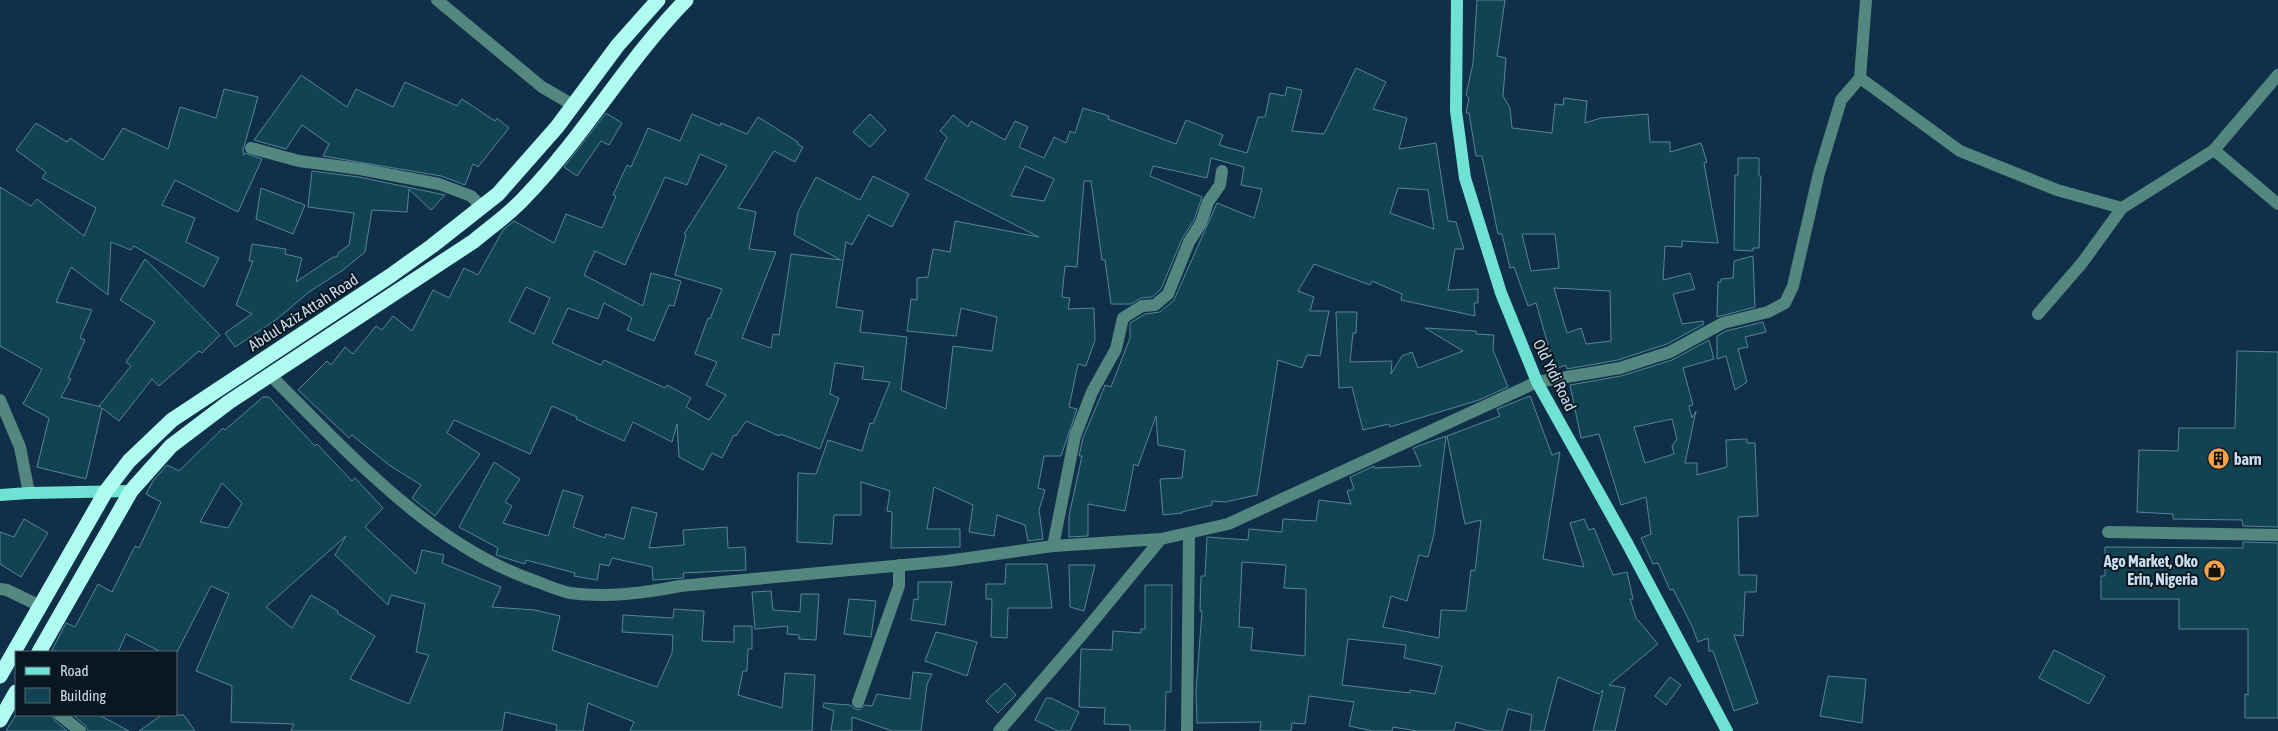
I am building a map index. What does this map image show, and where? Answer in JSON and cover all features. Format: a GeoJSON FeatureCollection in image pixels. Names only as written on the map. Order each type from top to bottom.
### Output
{"type":"FeatureCollection","features":[{"type":"Feature","properties":{"kind":"highway","name":"Abdul Aziz Attah Road"},"geometry":{"type":"LineString","coordinates":[[0,676],[106,491],[129,461],[172,420],[390,276],[432,246],[480,206],[498,194],[530,160],[618,45],[658,0]]}},
{"type":"Feature","properties":{"kind":"highway"},"geometry":{"type":"LineString","coordinates":[[40,651],[131,491],[171,446],[195,426],[474,241],[503,218],[548,171],[649,40],[686,0]]}},
{"type":"Feature","properties":{"kind":"highway"},"geometry":{"type":"LineString","coordinates":[[590,82],[607,94]]}},
{"type":"Feature","properties":{"kind":"highway"},"geometry":{"type":"LineString","coordinates":[[0,720],[15,694]]}},
{"type":"Feature","properties":{"kind":"main road","name":"Old Yidi Road"},"geometry":{"type":"LineString","coordinates":[[1458,0],[1456,111],[1465,178],[1501,293],[1537,382],[1627,543],[1727,731]]}},
{"type":"Feature","properties":{"kind":"main road"},"geometry":{"type":"LineString","coordinates":[[0,495],[131,491]]}},
{"type":"Feature","properties":{"kind":"street"},"geometry":{"type":"LineString","coordinates":[[437,0],[542,87],[573,105]]}},
{"type":"Feature","properties":{"kind":"street"},"geometry":{"type":"LineString","coordinates":[[270,375],[388,492],[465,547],[513,574],[569,593],[612,595],[650,592],[680,586],[899,566],[1053,546],[1160,539],[1188,534],[1228,524],[1537,382],[1620,368],[1670,352],[1723,323],[1768,312],[1785,303],[1793,286],[1819,173],[1841,100],[1860,78],[1866,0]]}},
{"type":"Feature","properties":{"kind":"street"},"geometry":{"type":"LineString","coordinates":[[2038,314],[2082,263],[2122,208],[2214,150],[2278,75]]}},
{"type":"Feature","properties":{"kind":"street"},"geometry":{"type":"LineString","coordinates":[[1860,78],[1960,152],[2057,190],[2122,208]]}},
{"type":"Feature","properties":{"kind":"street"},"geometry":{"type":"LineString","coordinates":[[251,148],[299,161],[360,169],[439,184],[471,196],[480,206]]}},
{"type":"Feature","properties":{"kind":"street"},"geometry":{"type":"LineString","coordinates":[[2214,150],[2278,204]]}},
{"type":"Feature","properties":{"kind":"street"},"geometry":{"type":"LineString","coordinates":[[1053,546],[1075,436],[1092,392],[1116,349],[1123,318],[1142,306],[1155,305],[1168,294],[1190,242],[1201,223],[1208,202],[1220,185],[1222,171]]}},
{"type":"Feature","properties":{"kind":"street"},"geometry":{"type":"LineString","coordinates":[[0,400],[20,447],[29,493]]}},
{"type":"Feature","properties":{"kind":"street"},"geometry":{"type":"LineString","coordinates":[[2108,532],[2278,536]]}},
{"type":"Feature","properties":{"kind":"street"},"geometry":{"type":"LineString","coordinates":[[1187,731],[1188,534]]}},
{"type":"Feature","properties":{"kind":"street"},"geometry":{"type":"LineString","coordinates":[[999,731],[1080,637],[1160,539]]}},
{"type":"Feature","properties":{"kind":"street"},"geometry":{"type":"LineString","coordinates":[[858,702],[899,586],[899,566]]}},
{"type":"Feature","properties":{"kind":"street"},"geometry":{"type":"LineString","coordinates":[[0,589],[7,590],[40,606]]}},
{"type":"Feature","properties":{"kind":"street"},"geometry":{"type":"LineString","coordinates":[[61,716],[80,731]]}},
{"type":"Feature","properties":{"kind":"building"},"geometry":{"type":"Polygon","coordinates":[[[1477,0],[1505,0],[1497,56],[1506,58],[1503,96],[1510,108],[1512,128],[1552,133],[1555,104],[1563,105],[1564,98],[1587,101],[1585,123],[1601,118],[1648,114],[1650,142],[1670,142],[1670,152],[1701,143],[1707,162],[1704,163],[1718,243],[1682,241],[1682,247],[1665,246],[1663,280],[1690,273],[1695,289],[1673,294],[1682,324],[1703,321],[1704,324],[1667,344],[1618,360],[1567,369],[1566,365],[1555,369],[1536,303],[1528,306],[1514,267],[1510,268],[1502,234],[1498,234],[1482,156],[1476,156],[1469,113],[1466,113],[1469,98],[1466,95],[1473,63],[1477,0]],[[1522,234],[1531,271],[1559,268],[1555,234],[1522,234]],[[1554,288],[1567,333],[1581,328],[1586,344],[1611,341],[1610,291],[1554,288]]]}},
{"type":"Feature","properties":{"kind":"building"},"geometry":{"type":"Polygon","coordinates":[[[1356,68],[1386,82],[1373,109],[1407,118],[1399,149],[1436,143],[1448,221],[1456,222],[1464,249],[1455,249],[1448,290],[1478,289],[1478,303],[1474,303],[1475,316],[1401,300],[1402,294],[1372,281],[1370,285],[1314,264],[1298,291],[1314,297],[1310,311],[1329,311],[1320,356],[1307,355],[1302,368],[1278,360],[1257,495],[1225,502],[1212,501],[1212,505],[1182,513],[1163,515],[1160,479],[1182,478],[1185,450],[1158,445],[1156,416],[1138,466],[1134,464],[1125,511],[1088,504],[1088,536],[1069,537],[1069,516],[1082,456],[1079,456],[1083,438],[1105,385],[1111,387],[1130,338],[1130,323],[1145,314],[1160,312],[1174,300],[1217,203],[1254,218],[1262,189],[1241,185],[1244,167],[1211,158],[1207,178],[1153,166],[1150,176],[1202,197],[1194,220],[1182,239],[1161,289],[1152,297],[1141,298],[1131,304],[1111,304],[1105,260],[1102,260],[1091,181],[1084,181],[1077,267],[1065,266],[1062,297],[1070,298],[1068,309],[1094,308],[1095,340],[1086,366],[1078,364],[1069,407],[1077,409],[1061,456],[1044,456],[1038,488],[1045,490],[1039,510],[1043,539],[1028,541],[1025,525],[997,515],[994,536],[969,532],[973,505],[934,487],[927,529],[960,529],[960,547],[891,548],[892,512],[887,511],[890,491],[861,482],[861,515],[834,515],[832,544],[797,542],[798,473],[816,474],[828,440],[862,451],[870,423],[873,424],[890,382],[862,379],[864,367],[835,363],[830,394],[839,398],[820,449],[780,434],[779,436],[746,421],[736,436],[734,435],[722,458],[712,453],[703,470],[679,457],[677,424],[672,442],[633,422],[624,441],[552,406],[530,454],[454,420],[447,433],[480,454],[435,516],[412,498],[421,485],[389,465],[352,435],[349,438],[298,390],[327,361],[331,365],[345,347],[353,354],[376,326],[382,330],[393,316],[412,331],[433,290],[449,298],[464,268],[478,275],[503,230],[514,221],[554,243],[566,214],[602,228],[616,196],[613,195],[627,165],[631,167],[648,128],[680,141],[692,114],[720,126],[721,123],[747,134],[758,117],[803,147],[795,162],[774,151],[738,208],[756,212],[749,249],[776,252],[742,338],[771,348],[773,334],[779,335],[791,254],[841,260],[794,235],[798,212],[816,177],[860,200],[873,176],[909,194],[892,227],[868,215],[852,245],[846,242],[836,307],[863,311],[860,332],[907,337],[901,390],[946,409],[953,346],[992,351],[997,317],[961,308],[956,336],[907,331],[911,299],[917,300],[917,278],[928,277],[933,249],[950,252],[955,221],[1039,237],[925,179],[947,137],[940,131],[953,115],[968,127],[971,121],[1005,140],[1015,121],[1028,127],[1019,147],[1044,158],[1054,137],[1066,143],[1070,131],[1075,133],[1083,108],[1109,116],[1108,119],[1176,144],[1186,120],[1223,135],[1219,145],[1247,153],[1258,117],[1265,117],[1270,93],[1285,96],[1287,87],[1302,90],[1292,131],[1324,134],[1356,68]],[[700,154],[687,185],[665,177],[625,265],[595,251],[584,275],[643,306],[651,273],[681,281],[674,306],[669,305],[654,341],[627,330],[632,318],[604,303],[598,319],[568,308],[552,343],[601,365],[604,360],[665,388],[667,385],[691,398],[686,407],[709,420],[726,395],[706,385],[717,362],[695,354],[708,318],[710,319],[722,289],[675,275],[686,235],[684,234],[727,166],[700,154]],[[1025,166],[1011,196],[1044,201],[1054,179],[1025,166]],[[1398,188],[1390,213],[1434,229],[1428,190],[1398,188]],[[526,287],[509,321],[534,334],[550,298],[526,287]]]}},
{"type":"Feature","properties":{"kind":"building"},"geometry":{"type":"Polygon","coordinates":[[[301,75],[347,107],[356,89],[393,107],[405,82],[457,106],[462,99],[495,121],[497,118],[509,128],[478,167],[473,164],[465,185],[441,176],[323,156],[329,144],[302,125],[286,149],[254,140],[301,75]]]}},
{"type":"Feature","properties":{"kind":"building"},"geometry":{"type":"Polygon","coordinates":[[[224,89],[258,97],[243,150],[244,155],[245,153],[262,159],[238,212],[175,180],[162,205],[195,218],[186,242],[219,258],[204,287],[134,246],[131,250],[111,242],[108,295],[71,267],[56,302],[92,310],[80,338],[85,340],[68,378],[71,379],[61,397],[101,407],[99,406],[131,366],[126,362],[155,322],[120,300],[145,259],[220,335],[202,353],[199,351],[159,386],[152,379],[119,421],[102,408],[86,479],[37,467],[49,418],[23,404],[42,369],[0,346],[0,187],[31,206],[37,199],[84,236],[96,208],[42,178],[46,172],[16,150],[36,123],[67,142],[70,138],[103,160],[123,128],[168,149],[180,107],[216,118],[224,89]]]}},
{"type":"Feature","properties":{"kind":"building"},"geometry":{"type":"Polygon","coordinates":[[[606,113],[622,123],[609,145],[601,141],[577,176],[564,167],[606,113]]]}},
{"type":"Feature","properties":{"kind":"building"},"geometry":{"type":"Polygon","coordinates":[[[870,114],[886,130],[870,147],[853,132],[870,114]]]}},
{"type":"Feature","properties":{"kind":"building"},"geometry":{"type":"Polygon","coordinates":[[[1738,158],[1759,158],[1759,176],[1761,176],[1759,248],[1753,248],[1753,251],[1734,250],[1735,175],[1738,175],[1738,158]]]}},
{"type":"Feature","properties":{"kind":"building"},"geometry":{"type":"Polygon","coordinates":[[[312,171],[359,177],[445,195],[431,210],[409,189],[407,212],[372,210],[365,252],[343,270],[309,292],[277,319],[235,347],[225,333],[252,314],[236,305],[253,261],[249,261],[252,244],[286,249],[285,254],[302,258],[296,282],[333,257],[337,257],[338,253],[349,245],[354,213],[308,207],[312,171]]]}},
{"type":"Feature","properties":{"kind":"building"},"geometry":{"type":"Polygon","coordinates":[[[261,188],[305,205],[293,234],[256,219],[261,188]]]}},
{"type":"Feature","properties":{"kind":"building"},"geometry":{"type":"Polygon","coordinates":[[[1753,256],[1755,307],[1717,317],[1718,282],[1721,282],[1721,279],[1733,278],[1734,261],[1753,256]]]}},
{"type":"Feature","properties":{"kind":"building"},"geometry":{"type":"Polygon","coordinates":[[[1336,312],[1357,312],[1356,333],[1353,333],[1350,362],[1392,361],[1391,374],[1402,356],[1412,352],[1418,368],[1463,351],[1425,328],[1476,331],[1476,334],[1494,335],[1493,350],[1508,387],[1479,400],[1390,427],[1389,424],[1363,430],[1352,387],[1339,388],[1336,312]]]}},
{"type":"Feature","properties":{"kind":"building"},"geometry":{"type":"Polygon","coordinates":[[[1763,322],[1766,332],[1745,337],[1748,347],[1738,349],[1747,382],[1735,390],[1726,356],[1717,359],[1717,336],[1726,331],[1763,322]]]}},
{"type":"Feature","properties":{"kind":"building"},"geometry":{"type":"Polygon","coordinates":[[[1709,340],[1714,359],[1683,368],[1693,405],[1689,406],[1692,418],[1696,411],[1685,463],[1697,463],[1697,475],[1727,467],[1726,440],[1747,439],[1747,443],[1755,443],[1758,516],[1738,517],[1739,575],[1757,575],[1756,592],[1745,592],[1743,636],[1734,635],[1758,703],[1734,711],[1713,651],[1709,651],[1708,638],[1698,642],[1673,589],[1670,590],[1658,563],[1653,564],[1641,538],[1651,534],[1646,497],[1621,505],[1599,434],[1581,438],[1570,385],[1621,376],[1672,360],[1709,340]],[[1672,419],[1634,427],[1645,463],[1674,454],[1672,446],[1677,439],[1672,419]]]}},
{"type":"Feature","properties":{"kind":"building"},"geometry":{"type":"Polygon","coordinates":[[[2237,351],[2278,352],[2278,527],[2243,526],[2242,520],[2173,519],[2173,514],[2137,512],[2139,450],[2178,451],[2179,428],[2235,428],[2237,351]]]}},
{"type":"Feature","properties":{"kind":"building"},"geometry":{"type":"Polygon","coordinates":[[[1530,396],[1552,455],[1560,452],[1543,559],[1584,567],[1570,523],[1584,519],[1589,530],[1594,528],[1613,575],[1627,572],[1633,599],[1630,599],[1636,618],[1658,644],[1609,685],[1625,688],[1615,731],[1593,731],[1603,690],[1599,694],[1558,677],[1544,731],[1530,731],[1532,715],[1508,709],[1502,731],[1489,731],[1456,722],[1454,731],[1417,731],[1393,727],[1392,731],[1373,731],[1349,726],[1354,702],[1309,696],[1305,724],[1292,723],[1291,731],[1260,731],[1261,722],[1197,723],[1196,691],[1202,611],[1200,611],[1201,576],[1205,576],[1207,537],[1248,540],[1249,529],[1282,532],[1283,519],[1316,521],[1319,500],[1351,504],[1347,491],[1354,489],[1350,477],[1374,466],[1374,468],[1421,466],[1413,448],[1446,436],[1434,534],[1428,557],[1419,555],[1407,601],[1391,596],[1383,627],[1439,638],[1441,610],[1466,611],[1471,570],[1475,571],[1481,520],[1465,524],[1447,436],[1500,416],[1497,409],[1530,396]],[[1242,562],[1239,627],[1253,628],[1251,650],[1305,656],[1306,589],[1284,588],[1286,565],[1242,562]],[[1348,639],[1342,685],[1410,693],[1410,690],[1435,694],[1442,666],[1404,658],[1406,645],[1348,639]]]}},
{"type":"Feature","properties":{"kind":"building"},"geometry":{"type":"Polygon","coordinates":[[[263,397],[269,397],[315,446],[317,444],[352,481],[355,478],[383,508],[365,527],[416,574],[422,550],[444,555],[442,563],[501,587],[492,607],[535,610],[560,616],[552,650],[657,687],[672,653],[673,635],[622,632],[623,615],[673,618],[674,609],[704,611],[702,641],[734,642],[734,626],[752,626],[752,649],[748,649],[747,671],[743,671],[738,695],[782,708],[785,673],[815,675],[812,731],[630,731],[634,722],[588,703],[583,731],[556,731],[557,725],[505,712],[502,731],[291,731],[294,724],[231,722],[232,686],[196,671],[229,594],[211,586],[178,651],[159,651],[126,634],[118,651],[52,651],[66,623],[75,627],[98,584],[112,592],[135,546],[139,548],[161,502],[146,494],[153,481],[167,465],[179,471],[223,428],[225,430],[263,397]],[[222,483],[200,522],[228,528],[242,503],[222,483]],[[346,536],[266,607],[292,628],[311,595],[375,636],[350,679],[409,704],[429,655],[416,652],[425,604],[391,595],[388,605],[335,555],[346,536]]]}},
{"type":"Feature","properties":{"kind":"building"},"geometry":{"type":"Polygon","coordinates":[[[494,462],[520,479],[505,502],[512,506],[503,523],[548,536],[563,490],[583,496],[573,527],[605,538],[606,534],[624,539],[632,507],[657,513],[649,548],[684,545],[683,530],[727,527],[728,548],[745,547],[746,570],[683,573],[684,578],[653,580],[652,567],[612,558],[609,566],[600,564],[597,580],[574,576],[575,573],[526,560],[525,564],[496,555],[498,548],[459,527],[494,462]]]}},
{"type":"Feature","properties":{"kind":"building"},"geometry":{"type":"Polygon","coordinates":[[[24,519],[48,533],[21,577],[0,564],[0,532],[14,537],[24,519]]]}},
{"type":"Feature","properties":{"kind":"building"},"geometry":{"type":"Polygon","coordinates":[[[2243,542],[2278,543],[2278,718],[2245,718],[2245,694],[2248,695],[2248,629],[2179,629],[2179,599],[2101,599],[2101,576],[2105,576],[2105,547],[2243,548],[2243,542]]]}},
{"type":"Feature","properties":{"kind":"building"},"geometry":{"type":"Polygon","coordinates":[[[1006,564],[1047,564],[1052,608],[1008,608],[1007,638],[991,637],[992,599],[986,599],[986,584],[1005,584],[1006,564]]]}},
{"type":"Feature","properties":{"kind":"building"},"geometry":{"type":"Polygon","coordinates":[[[1069,565],[1095,565],[1084,611],[1070,607],[1069,565]]]}},
{"type":"Feature","properties":{"kind":"building"},"geometry":{"type":"Polygon","coordinates":[[[918,582],[952,582],[945,625],[911,620],[914,599],[918,600],[918,582]]]}},
{"type":"Feature","properties":{"kind":"building"},"geometry":{"type":"Polygon","coordinates":[[[1145,585],[1172,585],[1171,692],[1166,692],[1165,731],[1130,731],[1130,725],[1104,724],[1105,708],[1079,707],[1081,649],[1112,650],[1113,631],[1141,633],[1141,629],[1145,629],[1145,585]]]}},
{"type":"Feature","properties":{"kind":"building"},"geometry":{"type":"Polygon","coordinates":[[[771,591],[773,610],[800,612],[801,594],[819,594],[816,640],[799,639],[799,635],[787,634],[788,626],[755,629],[752,592],[771,591]]]}},
{"type":"Feature","properties":{"kind":"building"},"geometry":{"type":"Polygon","coordinates":[[[849,599],[876,601],[871,637],[844,634],[849,599]]]}},
{"type":"Feature","properties":{"kind":"building"},"geometry":{"type":"Polygon","coordinates":[[[936,632],[977,642],[967,676],[925,661],[936,632]]]}},
{"type":"Feature","properties":{"kind":"building"},"geometry":{"type":"Polygon","coordinates":[[[2054,650],[2105,676],[2089,704],[2039,678],[2054,650]]]}},
{"type":"Feature","properties":{"kind":"building"},"geometry":{"type":"Polygon","coordinates":[[[913,672],[932,674],[927,684],[921,731],[892,731],[852,717],[852,731],[831,731],[834,711],[823,707],[824,703],[850,705],[859,710],[865,705],[872,706],[877,694],[910,699],[913,672]]]}},
{"type":"Feature","properties":{"kind":"building"},"geometry":{"type":"Polygon","coordinates":[[[1828,676],[1866,679],[1862,723],[1820,716],[1828,676]]]}},
{"type":"Feature","properties":{"kind":"building"},"geometry":{"type":"Polygon","coordinates":[[[1670,677],[1681,685],[1666,705],[1655,696],[1670,677]]]}},
{"type":"Feature","properties":{"kind":"building"},"geometry":{"type":"Polygon","coordinates":[[[1005,683],[1016,695],[998,713],[986,701],[1005,683]]]}},
{"type":"Feature","properties":{"kind":"building"},"geometry":{"type":"Polygon","coordinates":[[[1046,698],[1051,698],[1079,712],[1070,731],[1058,731],[1035,720],[1046,698]]]}},
{"type":"Feature","properties":{"kind":"building"},"geometry":{"type":"Polygon","coordinates":[[[184,715],[195,731],[139,731],[161,716],[184,715]]]}},
{"type":"Feature","properties":{"kind":"building"},"geometry":{"type":"Polygon","coordinates":[[[15,716],[52,716],[55,721],[67,731],[6,731],[15,716]]]}},
{"type":"Feature","properties":{"kind":"building"},"geometry":{"type":"Polygon","coordinates":[[[74,716],[101,716],[129,731],[88,731],[85,725],[74,716]]]}},
{"type":"Feature","properties":{"kind":"place","name":"barn"},"geometry":{"type":"Point","coordinates":[2218,459]}},
{"type":"Feature","properties":{"kind":"place","name":"Ago Market, Oko Erin, Nigeria"},"geometry":{"type":"Point","coordinates":[2214,570]}}]}
